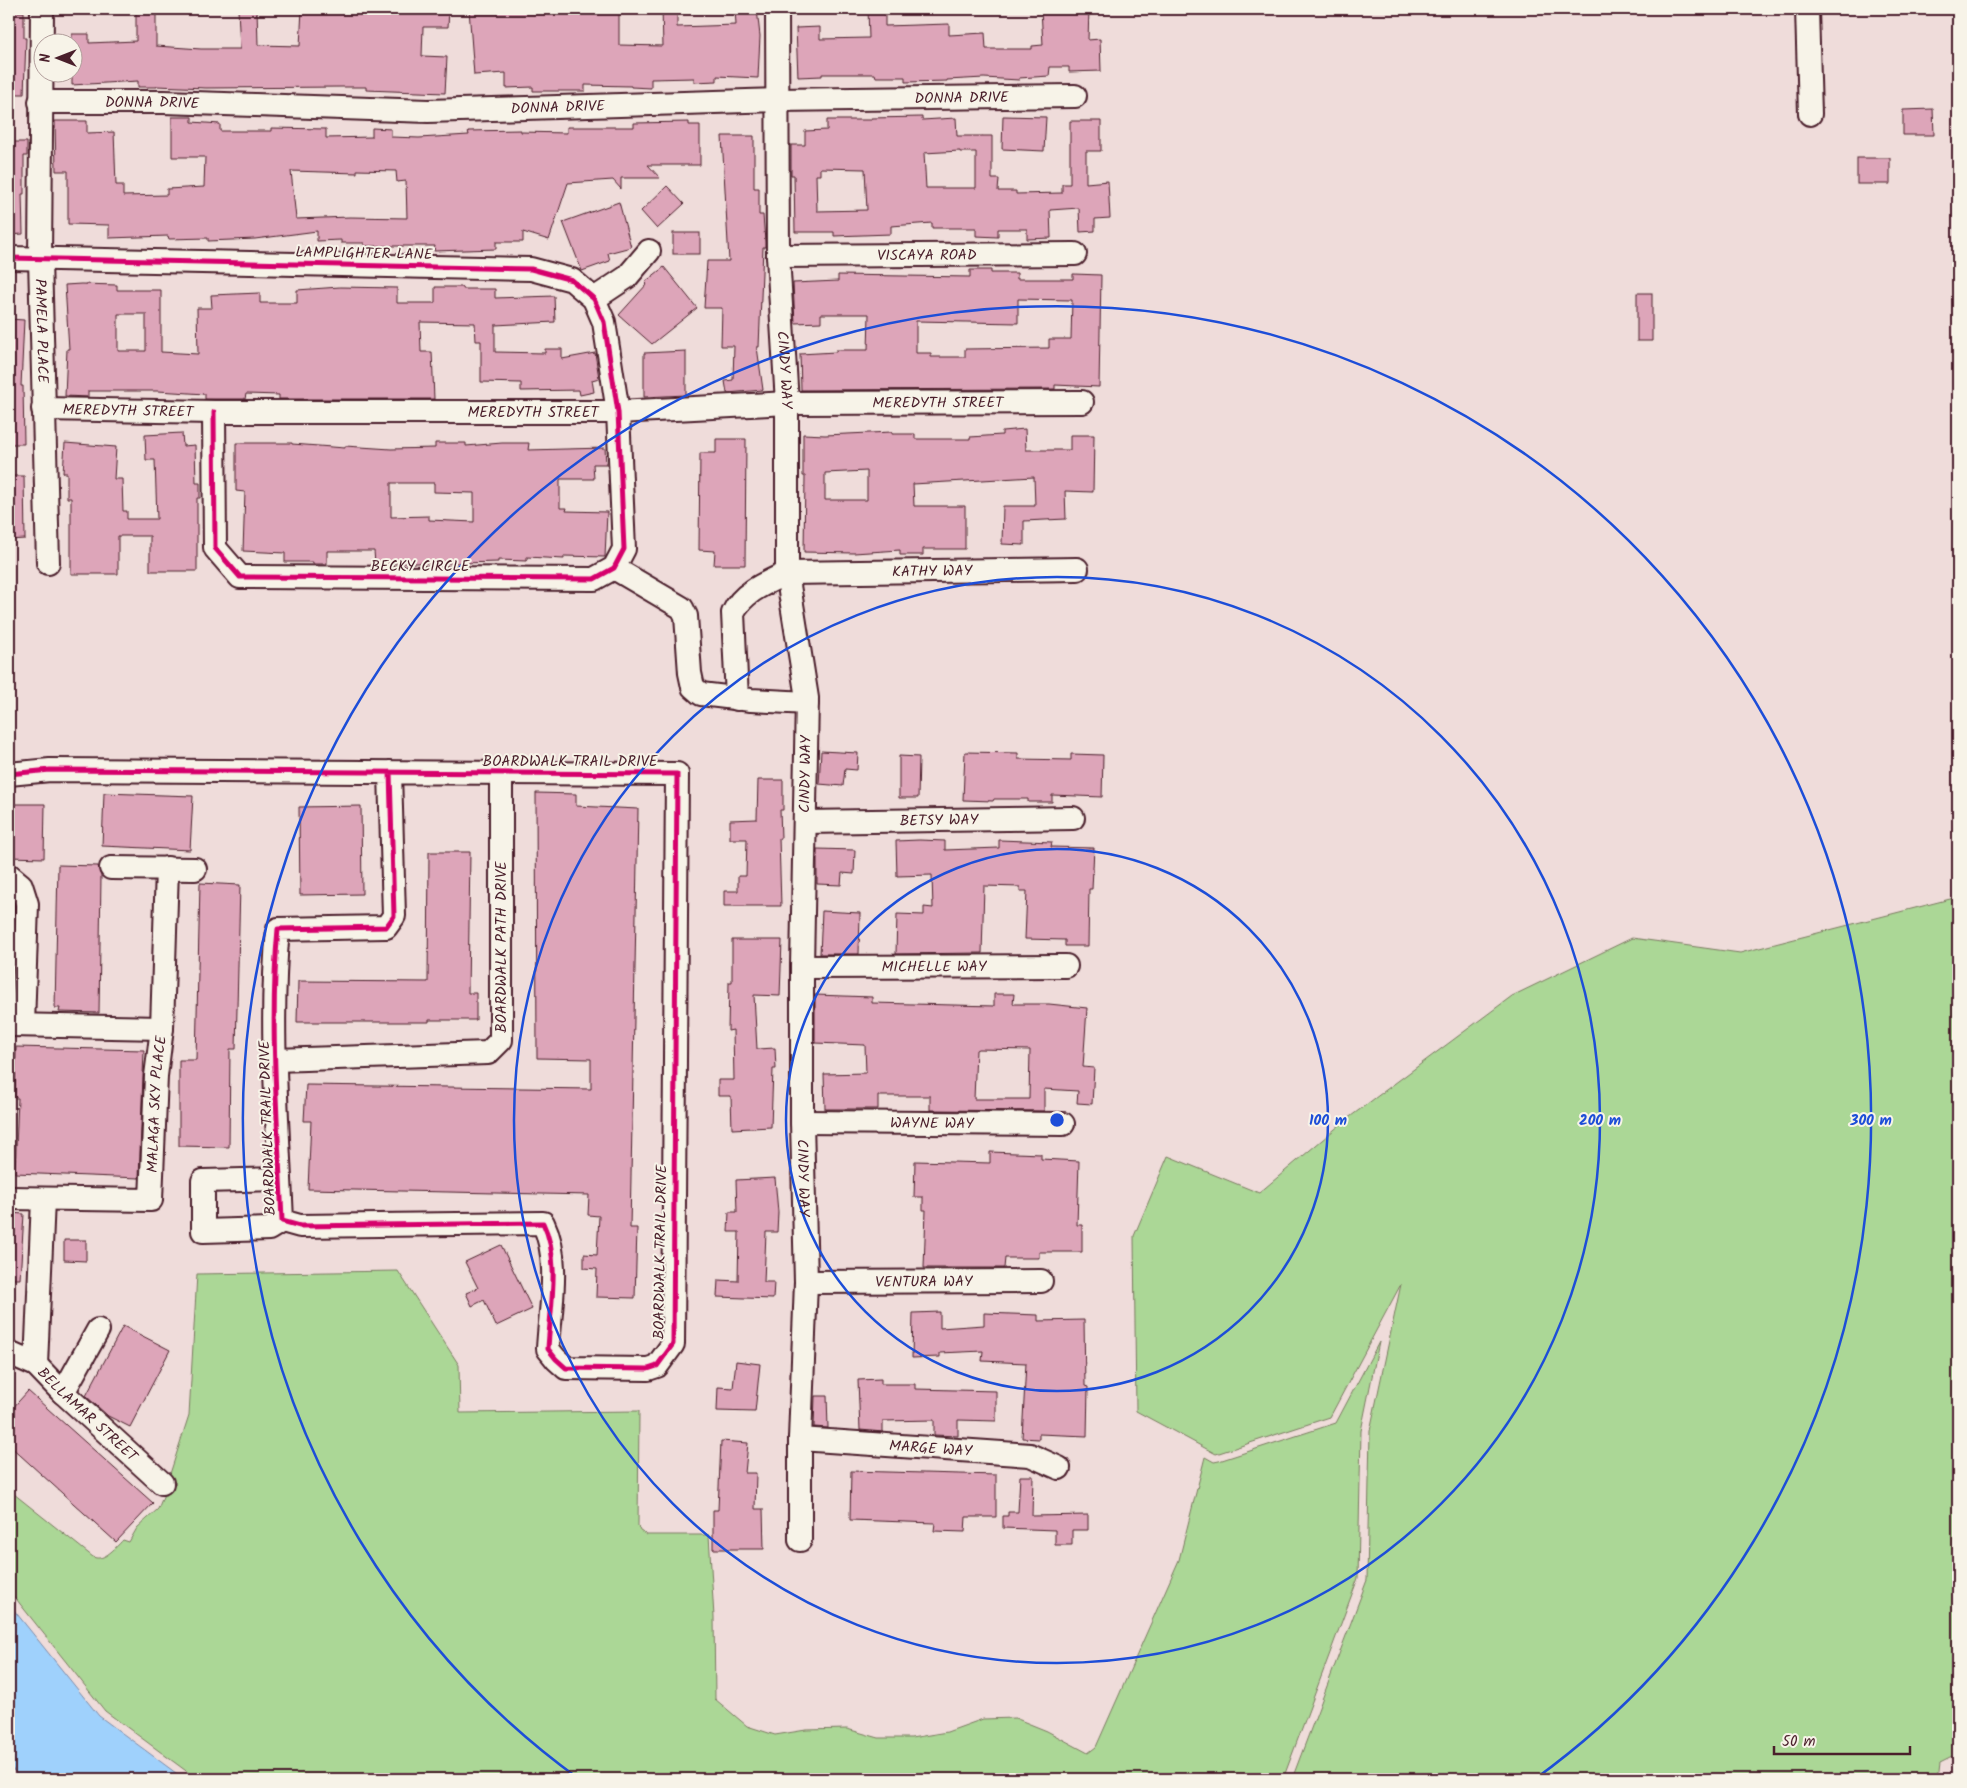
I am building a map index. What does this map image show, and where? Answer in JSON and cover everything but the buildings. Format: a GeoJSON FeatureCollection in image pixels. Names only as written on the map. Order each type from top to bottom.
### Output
{"type":"FeatureCollection","features":[{"type":"Feature","properties":{"kind":"street","name":"PAMELA PLACE"},"geometry":{"type":"LineString","coordinates":[[42,9],[40,259],[48,564]]}},
{"type":"Feature","properties":{"kind":"street","name":"CINDY WAY"},"geometry":{"type":"LineString","coordinates":[[777,9],[778,256],[787,402],[787,572],[807,703],[802,967],[802,1122],[806,1282],[800,1439],[800,1540]]}},
{"type":"Feature","properties":{"kind":"street"},"geometry":{"type":"LineString","coordinates":[[1807,9],[1810,114]]}},
{"type":"Feature","properties":{"kind":"street","name":"DONNA DRIVE"},"geometry":{"type":"LineString","coordinates":[[40,102],[164,102],[428,110],[777,100],[1075,96]]}},
{"type":"Feature","properties":{"kind":"street"},"geometry":{"type":"LineString","coordinates":[[594,299],[627,277],[649,251]]}},
{"type":"Feature","properties":{"kind":"street","name":"VISCAYA ROAD"},"geometry":{"type":"LineString","coordinates":[[778,256],[1075,254]]}},
{"type":"Feature","properties":{"kind":"street","name":"LAMPLIGHTER LANE"},"geometry":{"type":"LineString","coordinates":[[9,258],[531,269],[572,280],[594,299],[604,322],[618,412]]}},
{"type":"Feature","properties":{"kind":"street","name":"MEREDYTH STREET"},"geometry":{"type":"LineString","coordinates":[[43,409],[214,412],[618,412],[787,402],[1082,402]]}},
{"type":"Feature","properties":{"kind":"street","name":"BECKY CIRCLE"},"geometry":{"type":"LineString","coordinates":[[214,412],[215,548],[240,577],[594,579],[614,568]]}},
{"type":"Feature","properties":{"kind":"street"},"geometry":{"type":"LineString","coordinates":[[618,412],[624,549],[614,568],[682,608],[686,616],[690,673],[693,687],[701,694],[737,699],[807,703]]}},
{"type":"Feature","properties":{"kind":"street","name":"KATHY WAY"},"geometry":{"type":"LineString","coordinates":[[787,572],[1077,569]]}},
{"type":"Feature","properties":{"kind":"street"},"geometry":{"type":"LineString","coordinates":[[737,699],[733,613],[736,605],[759,586],[787,572]]}},
{"type":"Feature","properties":{"kind":"street","name":"BOARDWALK TRAIL DRIVE"},"geometry":{"type":"LineString","coordinates":[[9,763],[50,770]]}},
{"type":"Feature","properties":{"kind":"street","name":"BOARDWALK TRAIL DRIVE"},"geometry":{"type":"LineString","coordinates":[[9,774],[50,770],[390,772],[677,774],[673,1344],[657,1366],[648,1369],[566,1368],[548,1349],[553,1272],[550,1237],[543,1223],[300,1226],[282,1221],[275,1060],[274,964],[278,928],[386,927],[394,916],[390,772]]}},
{"type":"Feature","properties":{"kind":"street","name":"BOARDWALK PATH DRIVE"},"geometry":{"type":"LineString","coordinates":[[275,1060],[488,1053],[501,1040],[501,773]]}},
{"type":"Feature","properties":{"kind":"street","name":"BETSY WAY"},"geometry":{"type":"LineString","coordinates":[[804,822],[1072,818]]}},
{"type":"Feature","properties":{"kind":"street"},"geometry":{"type":"LineString","coordinates":[[111,868],[195,868]]}},
{"type":"Feature","properties":{"kind":"street","name":"MALAGA SKY PLACE"},"geometry":{"type":"LineString","coordinates":[[9,1198],[151,1200],[156,1076],[162,1028],[167,868]]}},
{"type":"Feature","properties":{"kind":"street"},"geometry":{"type":"LineString","coordinates":[[9,875],[21,884],[27,904],[16,1025],[162,1028]]}},
{"type":"Feature","properties":{"kind":"street","name":"MICHELLE WAY"},"geometry":{"type":"LineString","coordinates":[[802,967],[1066,966]]}},
{"type":"Feature","properties":{"kind":"street","name":"WAYNE WAY"},"geometry":{"type":"LineString","coordinates":[[802,1122],[1063,1124]]}},
{"type":"Feature","properties":{"kind":"street"},"geometry":{"type":"LineString","coordinates":[[280,1179],[202,1181],[203,1232],[269,1229],[282,1221]]}},
{"type":"Feature","properties":{"kind":"street"},"geometry":{"type":"LineString","coordinates":[[36,1366],[43,1199]]}},
{"type":"Feature","properties":{"kind":"street","name":"VENTURA WAY"},"geometry":{"type":"LineString","coordinates":[[806,1282],[1041,1281]]}},
{"type":"Feature","properties":{"kind":"street"},"geometry":{"type":"LineString","coordinates":[[63,1393],[98,1330]]}},
{"type":"Feature","properties":{"kind":"street","name":"BELLAMAR STREET"},"geometry":{"type":"LineString","coordinates":[[9,1353],[36,1366],[162,1483]]}},
{"type":"Feature","properties":{"kind":"street","name":"MARGE WAY"},"geometry":{"type":"LineString","coordinates":[[800,1439],[1030,1455],[1059,1468]]}},
{"type":"Feature","properties":{"kind":"green space"},"geometry":{"type":"Polygon","coordinates":[[[1958,896],[1958,1754],[1940,1763],[1938,1779],[1292,1779],[1367,1580],[1370,1431],[1401,1284],[1330,1417],[1216,1454],[1136,1411],[1134,1236],[1168,1156],[1259,1193],[1347,1119],[1512,996],[1632,938],[1740,953],[1958,896]]]}},
{"type":"Feature","properties":{"kind":"green space"},"geometry":{"type":"Polygon","coordinates":[[[398,1271],[459,1365],[460,1413],[639,1411],[638,1526],[640,1531],[647,1535],[709,1535],[714,1617],[715,1699],[747,1726],[775,1735],[806,1730],[847,1729],[879,1738],[911,1738],[947,1732],[983,1719],[1015,1718],[1047,1731],[1088,1753],[1096,1747],[1179,1560],[1205,1457],[1214,1462],[1219,1461],[1336,1423],[1379,1342],[1361,1431],[1358,1578],[1283,1779],[197,1779],[105,1711],[9,1590],[9,1490],[93,1557],[101,1558],[105,1556],[123,1540],[129,1542],[137,1528],[158,1509],[164,1494],[176,1483],[169,1477],[189,1415],[197,1274],[398,1271]]]}},
{"type":"Feature","properties":{"kind":"water"},"geometry":{"type":"Polygon","coordinates":[[[9,1604],[99,1716],[184,1779],[21,1779],[9,1765],[9,1604]]]}},
{"type":"Feature","properties":{"kind":"cycle path"},"geometry":{"type":"LineString","coordinates":[[9,258],[531,269],[572,280],[594,299],[604,322],[618,412],[624,549],[614,568],[594,579],[240,577],[215,548],[214,412]]}},
{"type":"Feature","properties":{"kind":"cycle path"},"geometry":{"type":"LineString","coordinates":[[9,774],[50,770],[677,774],[673,1344],[657,1366],[648,1369],[566,1368],[548,1349],[553,1268],[552,1253],[543,1223],[300,1226],[282,1221],[274,1038],[275,965],[278,929],[386,927],[394,916],[390,772]]}}]}
